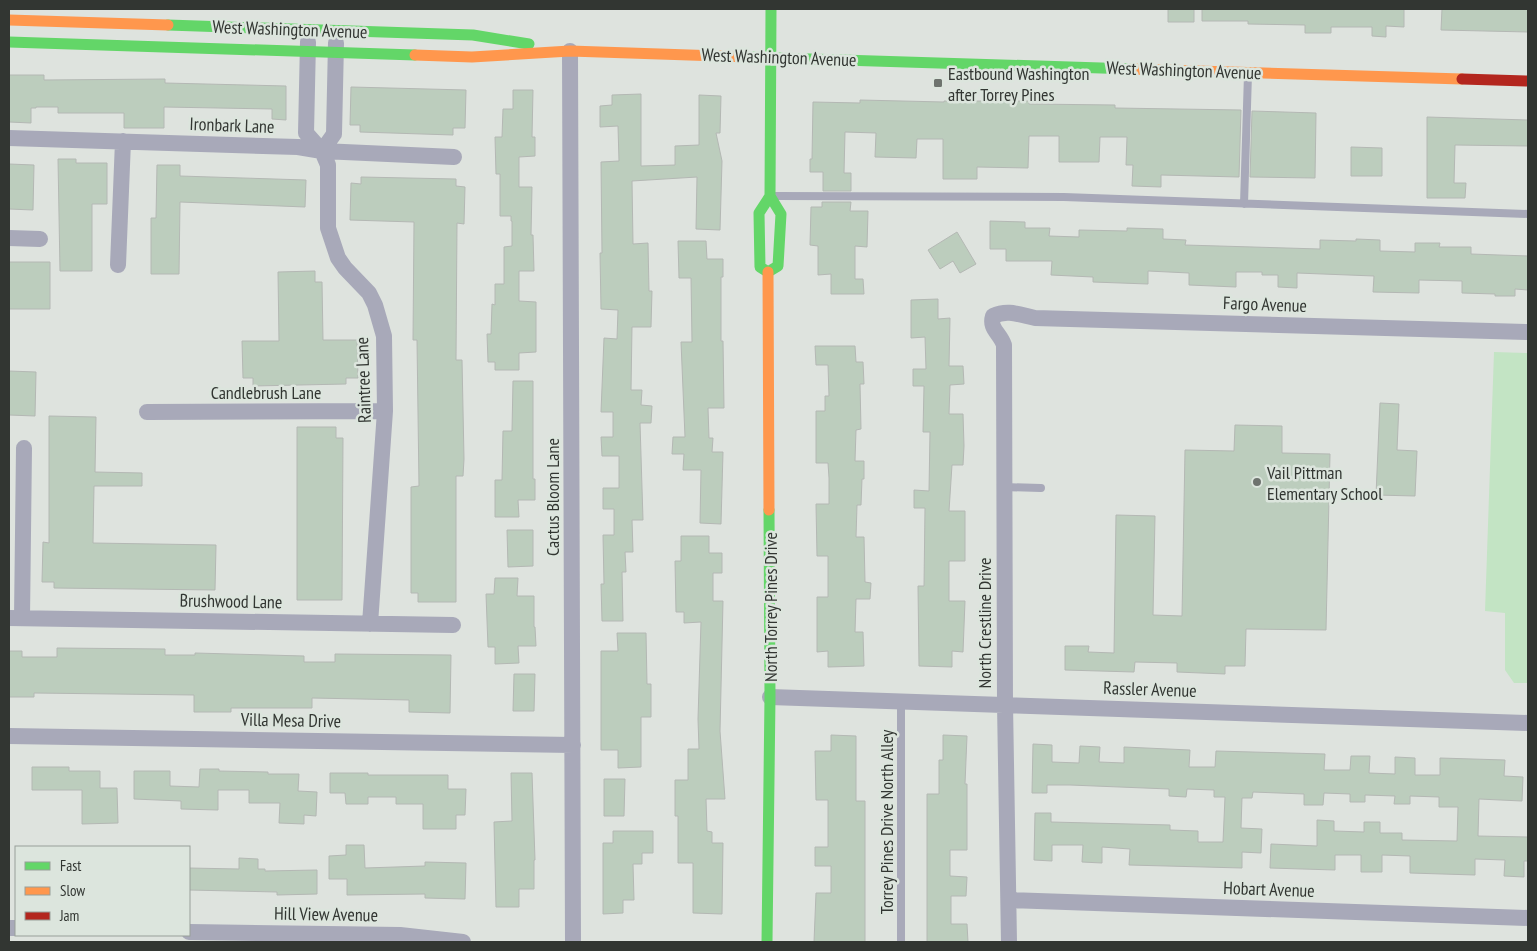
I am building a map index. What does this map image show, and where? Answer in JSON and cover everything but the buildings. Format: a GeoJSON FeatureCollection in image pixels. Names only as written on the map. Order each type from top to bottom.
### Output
{"type":"FeatureCollection","features":[{"type":"Feature","properties":{"kind":"main road","name":"North Torrey Pines Drive"},"geometry":{"type":"LineString","coordinates":[[768,272],[778,266],[781,214],[770,196],[771,9]]}},
{"type":"Feature","properties":{"kind":"main road","name":"West Washington Avenue"},"geometry":{"type":"LineString","coordinates":[[9,20],[101,16],[308,29],[473,35],[570,51]]}},
{"type":"Feature","properties":{"kind":"main road","name":"West Washington Avenue"},"geometry":{"type":"LineString","coordinates":[[9,42],[472,57],[570,51],[771,56],[1528,81]]}},
{"type":"Feature","properties":{"kind":"main road","name":"North Torrey Pines Drive"},"geometry":{"type":"LineString","coordinates":[[768,272],[760,267],[759,212],[770,196]]}},
{"type":"Feature","properties":{"kind":"main road","name":"North Torrey Pines Drive"},"geometry":{"type":"LineString","coordinates":[[767,942],[770,697],[768,272]]}},
{"type":"Feature","properties":{"kind":"street"},"geometry":{"type":"LineString","coordinates":[[100,45],[101,16]]}},
{"type":"Feature","properties":{"kind":"street","name":"Raintree Lane"},"geometry":{"type":"LineString","coordinates":[[308,29],[306,133],[322,151],[328,165],[328,228],[338,258],[369,293],[375,305],[384,336],[385,411],[370,624]]}},
{"type":"Feature","properties":{"kind":"street"},"geometry":{"type":"LineString","coordinates":[[322,151],[334,134],[337,30]]}},
{"type":"Feature","properties":{"kind":"street","name":"Cactus Bloom Lane"},"geometry":{"type":"LineString","coordinates":[[570,51],[573,942]]}},
{"type":"Feature","properties":{"kind":"street","name":"Ironbark Lane"},"geometry":{"type":"LineString","coordinates":[[9,138],[298,147],[322,151],[454,157]]}},
{"type":"Feature","properties":{"kind":"street"},"geometry":{"type":"LineString","coordinates":[[118,265],[123,142]]}},
{"type":"Feature","properties":{"kind":"street"},"geometry":{"type":"LineString","coordinates":[[9,238],[40,239]]}},
{"type":"Feature","properties":{"kind":"street","name":"Fargo Avenue"},"geometry":{"type":"LineString","coordinates":[[1001,312],[1016,313],[1036,318],[1528,332]]}},
{"type":"Feature","properties":{"kind":"street","name":"North Crestline Drive"},"geometry":{"type":"LineString","coordinates":[[1001,312],[993,316],[991,322],[1004,345],[1005,704],[1009,942]]}},
{"type":"Feature","properties":{"kind":"street","name":"Candlebrush Lane"},"geometry":{"type":"LineString","coordinates":[[147,412],[385,411]]}},
{"type":"Feature","properties":{"kind":"street"},"geometry":{"type":"LineString","coordinates":[[15,618],[24,448]]}},
{"type":"Feature","properties":{"kind":"street","name":"Brushwood Lane"},"geometry":{"type":"LineString","coordinates":[[15,618],[453,625]]}},
{"type":"Feature","properties":{"kind":"street","name":"Rassler Avenue"},"geometry":{"type":"LineString","coordinates":[[770,697],[1528,723]]}},
{"type":"Feature","properties":{"kind":"street","name":"Villa Mesa Drive"},"geometry":{"type":"LineString","coordinates":[[9,736],[573,745]]}},
{"type":"Feature","properties":{"kind":"street","name":"Hobart Avenue"},"geometry":{"type":"LineString","coordinates":[[1009,900],[1528,918]]}},
{"type":"Feature","properties":{"kind":"street","name":"Hill View Avenue"},"geometry":{"type":"LineString","coordinates":[[190,932],[400,936],[463,942]]}},
{"type":"Feature","properties":{"kind":"lane"},"geometry":{"type":"LineString","coordinates":[[1244,204],[1248,72]]}},
{"type":"Feature","properties":{"kind":"lane"},"geometry":{"type":"LineString","coordinates":[[770,196],[1064,197],[1528,214]]}},
{"type":"Feature","properties":{"kind":"lane"},"geometry":{"type":"LineString","coordinates":[[1004,487],[1041,488]]}},
{"type":"Feature","properties":{"kind":"lane","name":"Torrey Pines Drive North Alley"},"geometry":{"type":"LineString","coordinates":[[900,701],[901,942]]}},
{"type":"Feature","properties":{"kind":"green space"},"geometry":{"type":"Polygon","coordinates":[[[1494,352],[1528,353],[1528,683],[1514,683],[1505,670],[1505,613],[1485,611],[1494,352]]]}},
{"type":"Feature","properties":{"kind":"traffic: fast"},"geometry":{"type":"LineString","coordinates":[[768,272],[778,266],[781,214],[770,196],[771,9]]}},
{"type":"Feature","properties":{"kind":"traffic: fast"},"geometry":{"type":"LineString","coordinates":[[168,25],[473,35],[529,44]]}},
{"type":"Feature","properties":{"kind":"traffic: fast"},"geometry":{"type":"LineString","coordinates":[[9,42],[415,55]]}},
{"type":"Feature","properties":{"kind":"traffic: fast"},"geometry":{"type":"LineString","coordinates":[[749,57],[1132,69]]}},
{"type":"Feature","properties":{"kind":"traffic: fast"},"geometry":{"type":"LineString","coordinates":[[768,272],[760,267],[759,213],[770,196]]}},
{"type":"Feature","properties":{"kind":"traffic: fast"},"geometry":{"type":"LineString","coordinates":[[767,942],[770,697],[769,510]]}},
{"type":"Feature","properties":{"kind":"traffic: slow"},"geometry":{"type":"LineString","coordinates":[[9,20],[168,25]]}},
{"type":"Feature","properties":{"kind":"traffic: slow"},"geometry":{"type":"LineString","coordinates":[[415,55],[472,57],[570,51],[749,57]]}},
{"type":"Feature","properties":{"kind":"traffic: slow"},"geometry":{"type":"LineString","coordinates":[[1132,69],[1462,79]]}},
{"type":"Feature","properties":{"kind":"traffic: slow"},"geometry":{"type":"LineString","coordinates":[[768,272],[769,510]]}},
{"type":"Feature","properties":{"kind":"traffic: jam"},"geometry":{"type":"LineString","coordinates":[[1462,79],[1528,81]]}},
{"type":"Feature","properties":{"kind":"place","name":"Eastbound Washington after Torrey Pines"},"geometry":{"type":"Point","coordinates":[938,83]}},
{"type":"Feature","properties":{"kind":"place","name":"Vail Pittman Elementary School"},"geometry":{"type":"Point","coordinates":[1257,482]}}]}
